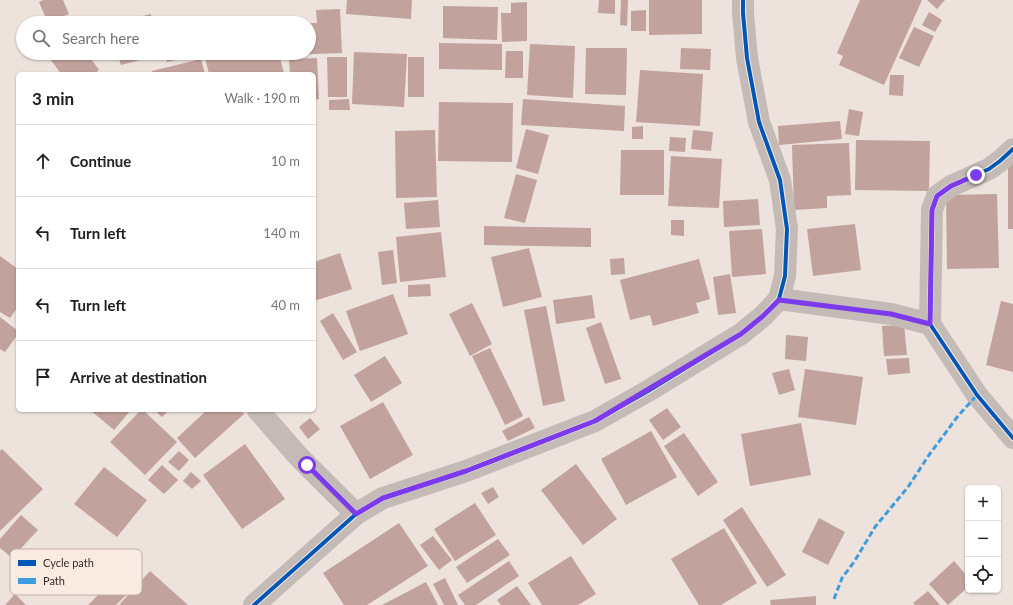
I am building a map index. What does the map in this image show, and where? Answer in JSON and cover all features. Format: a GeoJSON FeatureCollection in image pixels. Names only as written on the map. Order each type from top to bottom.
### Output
{"type":"FeatureCollection","features":[{"type":"Feature","properties":{"kind":"street"},"geometry":{"type":"LineString","coordinates":[[254,605],[356,514],[383,498],[466,471],[595,421],[741,334],[763,316],[779,300],[785,276],[787,229],[780,180],[759,122],[756,108],[747,58],[743,0]]}},
{"type":"Feature","properties":{"kind":"street"},"geometry":{"type":"LineString","coordinates":[[1013,148],[989,170],[951,186],[937,196],[932,210],[930,324],[977,395],[1013,438]]}},
{"type":"Feature","properties":{"kind":"street"},"geometry":{"type":"LineString","coordinates":[[779,300],[891,314],[930,324]]}},
{"type":"Feature","properties":{"kind":"street"},"geometry":{"type":"LineString","coordinates":[[260,412],[298,456],[356,514]]}},
{"type":"Feature","properties":{"kind":"building"},"geometry":{"type":"Polygon","coordinates":[[[43,0],[63,0],[69,14],[64,16],[45,16],[39,2],[43,0]]]}},
{"type":"Feature","properties":{"kind":"building"},"geometry":{"type":"Polygon","coordinates":[[[347,0],[412,0],[411,19],[346,14],[347,0]]]}},
{"type":"Feature","properties":{"kind":"building"},"geometry":{"type":"Polygon","coordinates":[[[599,0],[615,0],[615,14],[598,13],[599,0]]]}},
{"type":"Feature","properties":{"kind":"building"},"geometry":{"type":"Polygon","coordinates":[[[621,0],[628,0],[627,26],[620,25],[621,0]]]}},
{"type":"Feature","properties":{"kind":"building"},"geometry":{"type":"Polygon","coordinates":[[[649,0],[702,0],[702,34],[649,35],[649,0]]]}},
{"type":"Feature","properties":{"kind":"building"},"geometry":{"type":"Polygon","coordinates":[[[860,0],[922,0],[884,85],[839,65],[843,56],[837,53],[860,0]]]}},
{"type":"Feature","properties":{"kind":"building"},"geometry":{"type":"Polygon","coordinates":[[[927,0],[945,0],[937,9],[927,0]]]}},
{"type":"Feature","properties":{"kind":"building"},"geometry":{"type":"Polygon","coordinates":[[[527,2],[527,41],[502,42],[501,13],[511,13],[511,3],[527,2]]]}},
{"type":"Feature","properties":{"kind":"building"},"geometry":{"type":"Polygon","coordinates":[[[443,6],[498,7],[497,40],[443,38],[443,6]]]}},
{"type":"Feature","properties":{"kind":"building"},"geometry":{"type":"Polygon","coordinates":[[[340,9],[342,53],[316,54],[316,10],[340,9]]]}},
{"type":"Feature","properties":{"kind":"building"},"geometry":{"type":"Polygon","coordinates":[[[646,10],[646,31],[631,31],[631,11],[646,10]]]}},
{"type":"Feature","properties":{"kind":"building"},"geometry":{"type":"Polygon","coordinates":[[[929,12],[942,20],[935,32],[922,25],[929,12]]]}},
{"type":"Feature","properties":{"kind":"building"},"geometry":{"type":"Polygon","coordinates":[[[914,27],[934,36],[919,67],[899,58],[914,27]]]}},
{"type":"Feature","properties":{"kind":"building"},"geometry":{"type":"Polygon","coordinates":[[[439,43],[502,44],[502,70],[439,69],[439,43]]]}},
{"type":"Feature","properties":{"kind":"building"},"geometry":{"type":"Polygon","coordinates":[[[530,44],[575,46],[573,98],[527,95],[530,44]]]}},
{"type":"Feature","properties":{"kind":"building"},"geometry":{"type":"Polygon","coordinates":[[[586,48],[627,48],[626,95],[585,94],[586,48]]]}},
{"type":"Feature","properties":{"kind":"building"},"geometry":{"type":"Polygon","coordinates":[[[681,48],[711,49],[710,70],[680,69],[681,48]]]}},
{"type":"Feature","properties":{"kind":"building"},"geometry":{"type":"Polygon","coordinates":[[[506,51],[523,51],[523,78],[505,78],[506,51]]]}},
{"type":"Feature","properties":{"kind":"building"},"geometry":{"type":"Polygon","coordinates":[[[354,52],[407,54],[404,107],[352,104],[354,52]]]}},
{"type":"Feature","properties":{"kind":"building"},"geometry":{"type":"Polygon","coordinates":[[[327,57],[347,57],[347,97],[328,97],[327,57]]]}},
{"type":"Feature","properties":{"kind":"building"},"geometry":{"type":"Polygon","coordinates":[[[408,57],[424,57],[424,97],[408,97],[408,57]]]}},
{"type":"Feature","properties":{"kind":"building"},"geometry":{"type":"Polygon","coordinates":[[[316,58],[319,99],[316,100],[316,72],[290,72],[289,60],[316,60],[316,58]]]}},
{"type":"Feature","properties":{"kind":"building"},"geometry":{"type":"Polygon","coordinates":[[[51,60],[92,60],[99,70],[96,72],[60,72],[51,60]]]}},
{"type":"Feature","properties":{"kind":"building"},"geometry":{"type":"Polygon","coordinates":[[[119,60],[140,60],[121,65],[119,60]]]}},
{"type":"Feature","properties":{"kind":"building"},"geometry":{"type":"Polygon","coordinates":[[[201,60],[204,72],[152,72],[201,60]]]}},
{"type":"Feature","properties":{"kind":"building"},"geometry":{"type":"Polygon","coordinates":[[[206,60],[281,60],[284,72],[209,72],[206,60]]]}},
{"type":"Feature","properties":{"kind":"building"},"geometry":{"type":"Polygon","coordinates":[[[640,70],[703,74],[700,126],[636,122],[640,70]]]}},
{"type":"Feature","properties":{"kind":"building"},"geometry":{"type":"Polygon","coordinates":[[[890,75],[904,75],[903,96],[889,95],[890,75]]]}},
{"type":"Feature","properties":{"kind":"building"},"geometry":{"type":"Polygon","coordinates":[[[349,99],[350,110],[329,110],[329,100],[349,99]]]}},
{"type":"Feature","properties":{"kind":"building"},"geometry":{"type":"Polygon","coordinates":[[[523,99],[625,106],[624,131],[521,125],[523,99]]]}},
{"type":"Feature","properties":{"kind":"building"},"geometry":{"type":"Polygon","coordinates":[[[439,102],[513,103],[512,162],[438,161],[439,102]]]}},
{"type":"Feature","properties":{"kind":"building"},"geometry":{"type":"Polygon","coordinates":[[[849,109],[863,112],[859,136],[845,134],[849,109]]]}},
{"type":"Feature","properties":{"kind":"building"},"geometry":{"type":"Polygon","coordinates":[[[840,121],[842,139],[779,145],[778,126],[840,121]]]}},
{"type":"Feature","properties":{"kind":"building"},"geometry":{"type":"Polygon","coordinates":[[[643,126],[643,139],[632,139],[632,127],[643,126]]]}},
{"type":"Feature","properties":{"kind":"building"},"geometry":{"type":"Polygon","coordinates":[[[526,129],[549,135],[538,174],[516,168],[526,129]]]}},
{"type":"Feature","properties":{"kind":"building"},"geometry":{"type":"Polygon","coordinates":[[[435,130],[437,197],[396,198],[395,131],[435,130]]]}},
{"type":"Feature","properties":{"kind":"building"},"geometry":{"type":"Polygon","coordinates":[[[693,130],[713,132],[711,151],[691,149],[693,130]]]}},
{"type":"Feature","properties":{"kind":"building"},"geometry":{"type":"Polygon","coordinates":[[[670,137],[686,138],[685,152],[669,151],[670,137]]]}},
{"type":"Feature","properties":{"kind":"building"},"geometry":{"type":"Polygon","coordinates":[[[856,140],[930,141],[929,191],[855,190],[856,140]]]}},
{"type":"Feature","properties":{"kind":"building"},"geometry":{"type":"Polygon","coordinates":[[[849,143],[851,195],[827,196],[827,208],[794,210],[792,145],[849,143]]]}},
{"type":"Feature","properties":{"kind":"building"},"geometry":{"type":"Polygon","coordinates":[[[621,150],[664,150],[664,195],[620,195],[621,150]]]}},
{"type":"Feature","properties":{"kind":"building"},"geometry":{"type":"Polygon","coordinates":[[[671,156],[722,159],[719,208],[668,206],[671,156]]]}},
{"type":"Feature","properties":{"kind":"building"},"geometry":{"type":"Polygon","coordinates":[[[1008,164],[1013,164],[1013,229],[1008,229],[1008,164]]]}},
{"type":"Feature","properties":{"kind":"building"},"geometry":{"type":"Polygon","coordinates":[[[516,174],[537,180],[525,223],[504,218],[516,174]]]}},
{"type":"Feature","properties":{"kind":"building"},"geometry":{"type":"Polygon","coordinates":[[[997,194],[999,268],[947,269],[946,195],[997,194]]]}},
{"type":"Feature","properties":{"kind":"building"},"geometry":{"type":"Polygon","coordinates":[[[758,199],[760,225],[724,227],[723,201],[758,199]]]}},
{"type":"Feature","properties":{"kind":"building"},"geometry":{"type":"Polygon","coordinates":[[[438,200],[440,227],[406,229],[404,203],[438,200]]]}},
{"type":"Feature","properties":{"kind":"building"},"geometry":{"type":"Polygon","coordinates":[[[671,220],[684,220],[684,236],[671,235],[671,220]]]}},
{"type":"Feature","properties":{"kind":"building"},"geometry":{"type":"Polygon","coordinates":[[[855,224],[861,270],[813,276],[807,229],[855,224]]]}},
{"type":"Feature","properties":{"kind":"building"},"geometry":{"type":"Polygon","coordinates":[[[484,226],[591,228],[591,247],[484,245],[484,226]]]}},
{"type":"Feature","properties":{"kind":"building"},"geometry":{"type":"Polygon","coordinates":[[[762,229],[766,274],[732,277],[729,231],[762,229]]]}},
{"type":"Feature","properties":{"kind":"building"},"geometry":{"type":"Polygon","coordinates":[[[441,232],[446,277],[400,282],[396,237],[441,232]]]}},
{"type":"Feature","properties":{"kind":"building"},"geometry":{"type":"Polygon","coordinates":[[[529,248],[542,297],[503,307],[491,257],[529,248]]]}},
{"type":"Feature","properties":{"kind":"building"},"geometry":{"type":"Polygon","coordinates":[[[393,250],[397,283],[382,285],[378,252],[393,250]]]}},
{"type":"Feature","properties":{"kind":"building"},"geometry":{"type":"Polygon","coordinates":[[[340,253],[352,289],[316,300],[316,261],[340,253]]]}},
{"type":"Feature","properties":{"kind":"building"},"geometry":{"type":"Polygon","coordinates":[[[0,256],[16,268],[16,310],[10,318],[0,312],[0,256]]]}},
{"type":"Feature","properties":{"kind":"building"},"geometry":{"type":"Polygon","coordinates":[[[624,258],[625,274],[611,275],[610,259],[624,258]]]}},
{"type":"Feature","properties":{"kind":"building"},"geometry":{"type":"Polygon","coordinates":[[[699,259],[710,299],[696,303],[699,313],[653,326],[650,315],[630,320],[620,280],[699,259]]]}},
{"type":"Feature","properties":{"kind":"building"},"geometry":{"type":"Polygon","coordinates":[[[730,274],[736,313],[718,315],[713,277],[730,274]]]}},
{"type":"Feature","properties":{"kind":"building"},"geometry":{"type":"Polygon","coordinates":[[[430,284],[431,296],[408,297],[408,285],[430,284]]]}},
{"type":"Feature","properties":{"kind":"building"},"geometry":{"type":"Polygon","coordinates":[[[393,294],[408,334],[360,351],[346,311],[393,294]]]}},
{"type":"Feature","properties":{"kind":"building"},"geometry":{"type":"Polygon","coordinates":[[[592,295],[595,318],[556,324],[553,300],[592,295]]]}},
{"type":"Feature","properties":{"kind":"building"},"geometry":{"type":"Polygon","coordinates":[[[1001,301],[1013,304],[1013,372],[986,365],[1001,301]]]}},
{"type":"Feature","properties":{"kind":"building"},"geometry":{"type":"Polygon","coordinates":[[[472,303],[492,344],[470,356],[449,314],[472,303]]]}},
{"type":"Feature","properties":{"kind":"building"},"geometry":{"type":"Polygon","coordinates":[[[546,306],[565,401],[543,406],[524,310],[546,306]]]}},
{"type":"Feature","properties":{"kind":"building"},"geometry":{"type":"Polygon","coordinates":[[[333,313],[357,352],[343,360],[320,321],[333,313]]]}},
{"type":"Feature","properties":{"kind":"building"},"geometry":{"type":"Polygon","coordinates":[[[0,317],[16,329],[16,337],[5,352],[0,349],[0,317]]]}},
{"type":"Feature","properties":{"kind":"building"},"geometry":{"type":"Polygon","coordinates":[[[601,322],[621,379],[605,384],[586,328],[601,322]]]}},
{"type":"Feature","properties":{"kind":"building"},"geometry":{"type":"Polygon","coordinates":[[[904,325],[907,355],[884,356],[882,326],[904,325]]]}},
{"type":"Feature","properties":{"kind":"building"},"geometry":{"type":"Polygon","coordinates":[[[786,335],[808,337],[806,361],[785,359],[786,335]]]}},
{"type":"Feature","properties":{"kind":"building"},"geometry":{"type":"Polygon","coordinates":[[[490,348],[523,416],[505,425],[472,356],[490,348]]]}},
{"type":"Feature","properties":{"kind":"building"},"geometry":{"type":"Polygon","coordinates":[[[385,356],[402,383],[371,402],[354,375],[385,356]]]}},
{"type":"Feature","properties":{"kind":"building"},"geometry":{"type":"Polygon","coordinates":[[[909,358],[910,373],[888,375],[886,359],[909,358]]]}},
{"type":"Feature","properties":{"kind":"building"},"geometry":{"type":"Polygon","coordinates":[[[789,369],[795,390],[779,395],[772,373],[789,369]]]}},
{"type":"Feature","properties":{"kind":"building"},"geometry":{"type":"Polygon","coordinates":[[[805,369],[863,377],[856,425],[798,417],[805,369]]]}},
{"type":"Feature","properties":{"kind":"building"},"geometry":{"type":"Polygon","coordinates":[[[383,402],[413,455],[370,479],[340,426],[383,402]]]}},
{"type":"Feature","properties":{"kind":"building"},"geometry":{"type":"Polygon","coordinates":[[[667,408],[681,427],[663,440],[649,420],[667,408]]]}},
{"type":"Feature","properties":{"kind":"building"},"geometry":{"type":"Polygon","coordinates":[[[92,412],[129,412],[114,430],[92,412]]]}},
{"type":"Feature","properties":{"kind":"building"},"geometry":{"type":"Polygon","coordinates":[[[139,412],[145,412],[177,442],[145,475],[110,442],[139,412]]]}},
{"type":"Feature","properties":{"kind":"building"},"geometry":{"type":"Polygon","coordinates":[[[156,412],[167,412],[162,417],[156,412]]]}},
{"type":"Feature","properties":{"kind":"building"},"geometry":{"type":"Polygon","coordinates":[[[205,412],[242,412],[244,414],[195,458],[177,438],[205,412]]]}},
{"type":"Feature","properties":{"kind":"building"},"geometry":{"type":"Polygon","coordinates":[[[529,417],[535,428],[508,441],[502,431],[529,417]]]}},
{"type":"Feature","properties":{"kind":"building"},"geometry":{"type":"Polygon","coordinates":[[[310,418],[320,429],[308,439],[299,427],[310,418]]]}},
{"type":"Feature","properties":{"kind":"building"},"geometry":{"type":"Polygon","coordinates":[[[801,423],[811,475],[750,486],[741,434],[801,423]]]}},
{"type":"Feature","properties":{"kind":"building"},"geometry":{"type":"Polygon","coordinates":[[[651,431],[677,477],[626,505],[601,459],[651,431]]]}},
{"type":"Feature","properties":{"kind":"building"},"geometry":{"type":"Polygon","coordinates":[[[684,433],[718,482],[698,496],[664,446],[684,433]]]}},
{"type":"Feature","properties":{"kind":"building"},"geometry":{"type":"Polygon","coordinates":[[[245,444],[285,499],[242,529],[203,475],[245,444]]]}},
{"type":"Feature","properties":{"kind":"building"},"geometry":{"type":"Polygon","coordinates":[[[2,449],[43,489],[0,531],[0,451],[2,449]]]}},
{"type":"Feature","properties":{"kind":"building"},"geometry":{"type":"Polygon","coordinates":[[[179,451],[189,460],[179,471],[168,462],[179,451]]]}},
{"type":"Feature","properties":{"kind":"building"},"geometry":{"type":"Polygon","coordinates":[[[576,464],[617,519],[583,545],[541,490],[576,464]]]}},
{"type":"Feature","properties":{"kind":"building"},"geometry":{"type":"Polygon","coordinates":[[[162,465],[178,480],[164,494],[148,480],[162,465]]]}},
{"type":"Feature","properties":{"kind":"building"},"geometry":{"type":"Polygon","coordinates":[[[104,467],[147,500],[117,537],[74,504],[104,467]]]}},
{"type":"Feature","properties":{"kind":"building"},"geometry":{"type":"Polygon","coordinates":[[[191,472],[201,481],[192,489],[183,481],[191,472]]]}},
{"type":"Feature","properties":{"kind":"building"},"geometry":{"type":"Polygon","coordinates":[[[493,487],[499,497],[488,504],[481,493],[493,487]]]}},
{"type":"Feature","properties":{"kind":"building"},"geometry":{"type":"Polygon","coordinates":[[[475,503],[496,535],[455,561],[434,529],[475,503]]]}},
{"type":"Feature","properties":{"kind":"building"},"geometry":{"type":"Polygon","coordinates":[[[742,507],[786,575],[767,587],[723,520],[742,507]]]}},
{"type":"Feature","properties":{"kind":"building"},"geometry":{"type":"Polygon","coordinates":[[[21,515],[38,530],[20,549],[10,549],[10,556],[0,548],[0,539],[21,515]]]}},
{"type":"Feature","properties":{"kind":"building"},"geometry":{"type":"Polygon","coordinates":[[[819,518],[845,532],[828,565],[802,552],[819,518]]]}},
{"type":"Feature","properties":{"kind":"building"},"geometry":{"type":"Polygon","coordinates":[[[399,523],[428,566],[367,605],[344,605],[323,573],[399,523]]]}},
{"type":"Feature","properties":{"kind":"building"},"geometry":{"type":"Polygon","coordinates":[[[724,528],[757,583],[721,605],[699,605],[671,559],[724,528]]]}},
{"type":"Feature","properties":{"kind":"building"},"geometry":{"type":"Polygon","coordinates":[[[433,536],[452,560],[439,570],[420,545],[433,536]]]}},
{"type":"Feature","properties":{"kind":"building"},"geometry":{"type":"Polygon","coordinates":[[[498,539],[510,555],[467,583],[456,567],[498,539]]]}},
{"type":"Feature","properties":{"kind":"building"},"geometry":{"type":"Polygon","coordinates":[[[571,556],[596,594],[578,605],[542,605],[528,583],[571,556]]]}},
{"type":"Feature","properties":{"kind":"building"},"geometry":{"type":"Polygon","coordinates":[[[509,561],[519,576],[476,605],[465,605],[458,595],[509,561]]]}},
{"type":"Feature","properties":{"kind":"building"},"geometry":{"type":"Polygon","coordinates":[[[954,561],[965,574],[965,590],[948,605],[929,584],[954,561]]]}},
{"type":"Feature","properties":{"kind":"building"},"geometry":{"type":"Polygon","coordinates":[[[150,571],[188,605],[119,605],[128,595],[142,595],[142,580],[150,571]]]}},
{"type":"Feature","properties":{"kind":"building"},"geometry":{"type":"Polygon","coordinates":[[[445,578],[458,605],[444,605],[433,584],[445,578]]]}},
{"type":"Feature","properties":{"kind":"building"},"geometry":{"type":"Polygon","coordinates":[[[426,582],[438,605],[382,605],[426,582]]]}},
{"type":"Feature","properties":{"kind":"building"},"geometry":{"type":"Polygon","coordinates":[[[517,586],[531,605],[501,605],[497,600],[517,586]]]}},
{"type":"Feature","properties":{"kind":"building"},"geometry":{"type":"Polygon","coordinates":[[[928,591],[940,605],[915,605],[913,603],[928,591]]]}},
{"type":"Feature","properties":{"kind":"building"},"geometry":{"type":"Polygon","coordinates":[[[14,595],[16,595],[26,605],[5,605],[14,595]]]}},
{"type":"Feature","properties":{"kind":"building"},"geometry":{"type":"Polygon","coordinates":[[[98,595],[126,595],[116,605],[88,605],[98,595]]]}},
{"type":"Feature","properties":{"kind":"building"},"geometry":{"type":"Polygon","coordinates":[[[816,596],[816,605],[771,605],[770,600],[816,596]]]}},
{"type":"Feature","properties":{"kind":"marked path"},"geometry":{"type":"LineString","coordinates":[[834,599],[842,578],[854,562],[875,527],[908,487],[929,455],[958,416],[977,395]]}},
{"type":"Feature","properties":{"kind":"cycle path"},"geometry":{"type":"LineString","coordinates":[[254,605],[356,514],[383,498],[466,471],[595,421],[648,391],[741,334],[763,316],[779,299],[785,276],[787,229],[780,180],[759,122],[747,58],[743,0]]}},
{"type":"Feature","properties":{"kind":"cycle path"},"geometry":{"type":"LineString","coordinates":[[1013,149],[989,169],[951,186],[937,196],[932,210],[930,324],[977,395],[1013,438]]}},
{"type":"Feature","properties":{"kind":"route"},"geometry":{"type":"LineString","coordinates":[[307,465],[356,514],[383,498],[466,471],[595,421],[741,334],[763,316],[779,300],[891,314],[930,324],[932,210],[937,196],[951,186],[976,175]]}}]}
